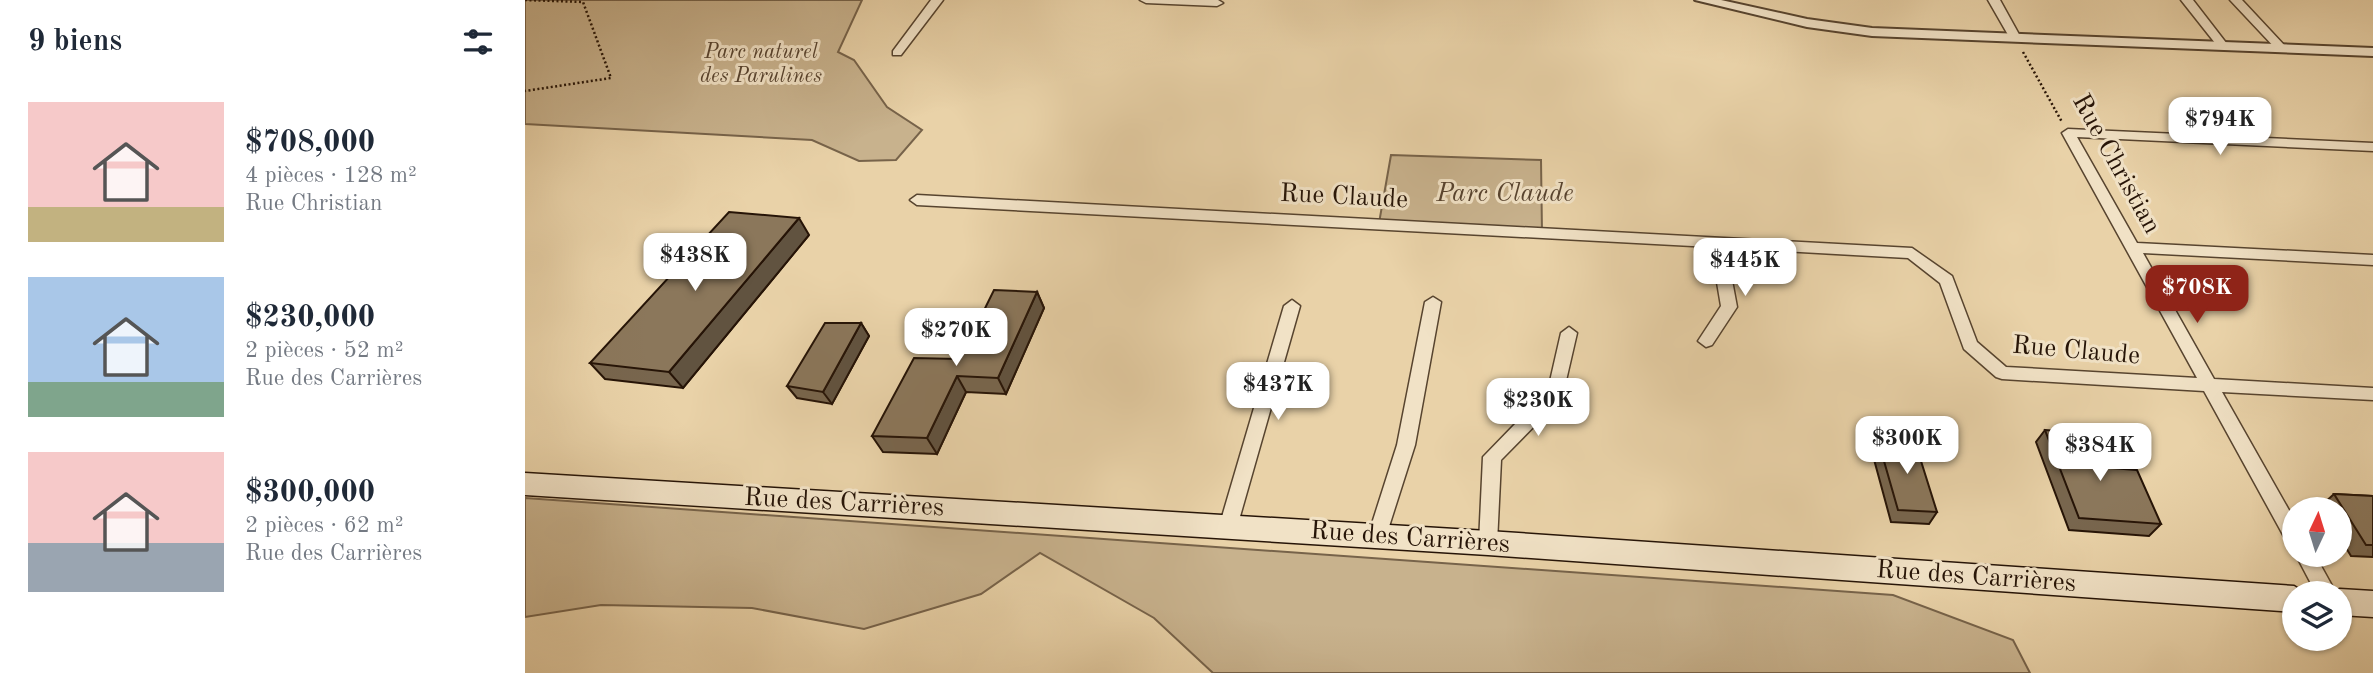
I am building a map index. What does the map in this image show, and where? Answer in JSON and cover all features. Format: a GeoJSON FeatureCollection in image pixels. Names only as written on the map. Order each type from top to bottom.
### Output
{"type":"FeatureCollection","features":[{"type":"Feature","properties":{"kind":"main road","name":"Rue des Carrières"},"geometry":{"type":"LineString","coordinates":[[525,484],[1488,543],[2282,598]]}},
{"type":"Feature","properties":{"kind":"main road"},"geometry":{"type":"LineString","coordinates":[[2352,603],[2373,604]]}},
{"type":"Feature","properties":{"kind":"street"},"geometry":{"type":"LineString","coordinates":[[897,53],[937,0]]}},
{"type":"Feature","properties":{"kind":"street"},"geometry":{"type":"LineString","coordinates":[[1146,0],[1217,3]]}},
{"type":"Feature","properties":{"kind":"street"},"geometry":{"type":"LineString","coordinates":[[1702,0],[1807,23],[1872,32],[2373,52]]}},
{"type":"Feature","properties":{"kind":"street"},"geometry":{"type":"LineString","coordinates":[[1994,0],[2015,38]]}},
{"type":"Feature","properties":{"kind":"street"},"geometry":{"type":"LineString","coordinates":[[2187,0],[2223,46]]}},
{"type":"Feature","properties":{"kind":"street"},"geometry":{"type":"LineString","coordinates":[[2236,0],[2281,48]]}},
{"type":"Feature","properties":{"kind":"street"},"geometry":{"type":"LineString","coordinates":[[2069,132],[2373,147]]}},
{"type":"Feature","properties":{"kind":"street","name":"Rue Christian"},"geometry":{"type":"LineString","coordinates":[[2069,132],[2282,515]]}},
{"type":"Feature","properties":{"kind":"street","name":"Rue Claude"},"geometry":{"type":"LineString","coordinates":[[917,200],[1912,253],[1947,280],[1970,345],[2002,373],[2373,394]]}},
{"type":"Feature","properties":{"kind":"street"},"geometry":{"type":"LineString","coordinates":[[1706,341],[1729,307],[1717,241]]}},
{"type":"Feature","properties":{"kind":"street"},"geometry":{"type":"LineString","coordinates":[[2133,248],[2373,260]]}},
{"type":"Feature","properties":{"kind":"street"},"geometry":{"type":"LineString","coordinates":[[1377,536],[1406,445],[1433,302]]}},
{"type":"Feature","properties":{"kind":"street"},"geometry":{"type":"LineString","coordinates":[[1229,527],[1292,306]]}},
{"type":"Feature","properties":{"kind":"street"},"geometry":{"type":"LineString","coordinates":[[1488,543],[1492,457],[1556,393],[1569,333]]}},
{"type":"Feature","properties":{"kind":"path"},"geometry":{"type":"LineString","coordinates":[[525,0],[583,2],[611,78],[525,91]]}},
{"type":"Feature","properties":{"kind":"path","name":"Rue Christian"},"geometry":{"type":"LineString","coordinates":[[2015,38],[2069,132]]}},
{"type":"Feature","properties":{"kind":"green space","name":"Parc naturel des Parulines"},"geometry":{"type":"Polygon","coordinates":[[[525,0],[862,0],[838,52],[854,60],[887,107],[922,130],[896,160],[859,161],[812,140],[525,124],[525,0]]]}},
{"type":"Feature","properties":{"kind":"green space","name":"Parc Claude"},"geometry":{"type":"Polygon","coordinates":[[[1391,155],[1541,160],[1542,232],[1379,223],[1391,155]]]}},
{"type":"Feature","properties":{"kind":"green space"},"geometry":{"type":"Polygon","coordinates":[[[525,498],[1893,595],[2013,640],[2030,673],[1213,673],[1154,618],[1040,553],[981,594],[864,629],[752,608],[601,605],[525,617],[525,498]]]}},
{"type":"Feature","properties":{"kind":"building"},"geometry":{"type":"Polygon","coordinates":[[[729,212],[799,218],[669,372],[590,363],[729,212]]]}},
{"type":"Feature","properties":{"kind":"building"},"geometry":{"type":"Polygon","coordinates":[[[994,290],[1037,292],[998,378],[957,376],[927,438],[872,436],[914,358],[960,359],[994,290]]]}},
{"type":"Feature","properties":{"kind":"building"},"geometry":{"type":"Polygon","coordinates":[[[825,323],[861,323],[823,392],[787,386],[825,323]]]}},
{"type":"Feature","properties":{"kind":"building"},"geometry":{"type":"Polygon","coordinates":[[[2045,430],[2084,433],[2098,467],[2137,470],[2161,524],[2079,518],[2045,430]]]}},
{"type":"Feature","properties":{"kind":"building"},"geometry":{"type":"Polygon","coordinates":[[[1878,440],[1915,442],[1937,512],[1898,510],[1878,440]]]}},
{"type":"Feature","properties":{"kind":"building"},"geometry":{"type":"Polygon","coordinates":[[[2334,494],[2373,496],[2373,545],[2366,545],[2352,523],[2352,497],[2336,497],[2334,494]]]}}]}
